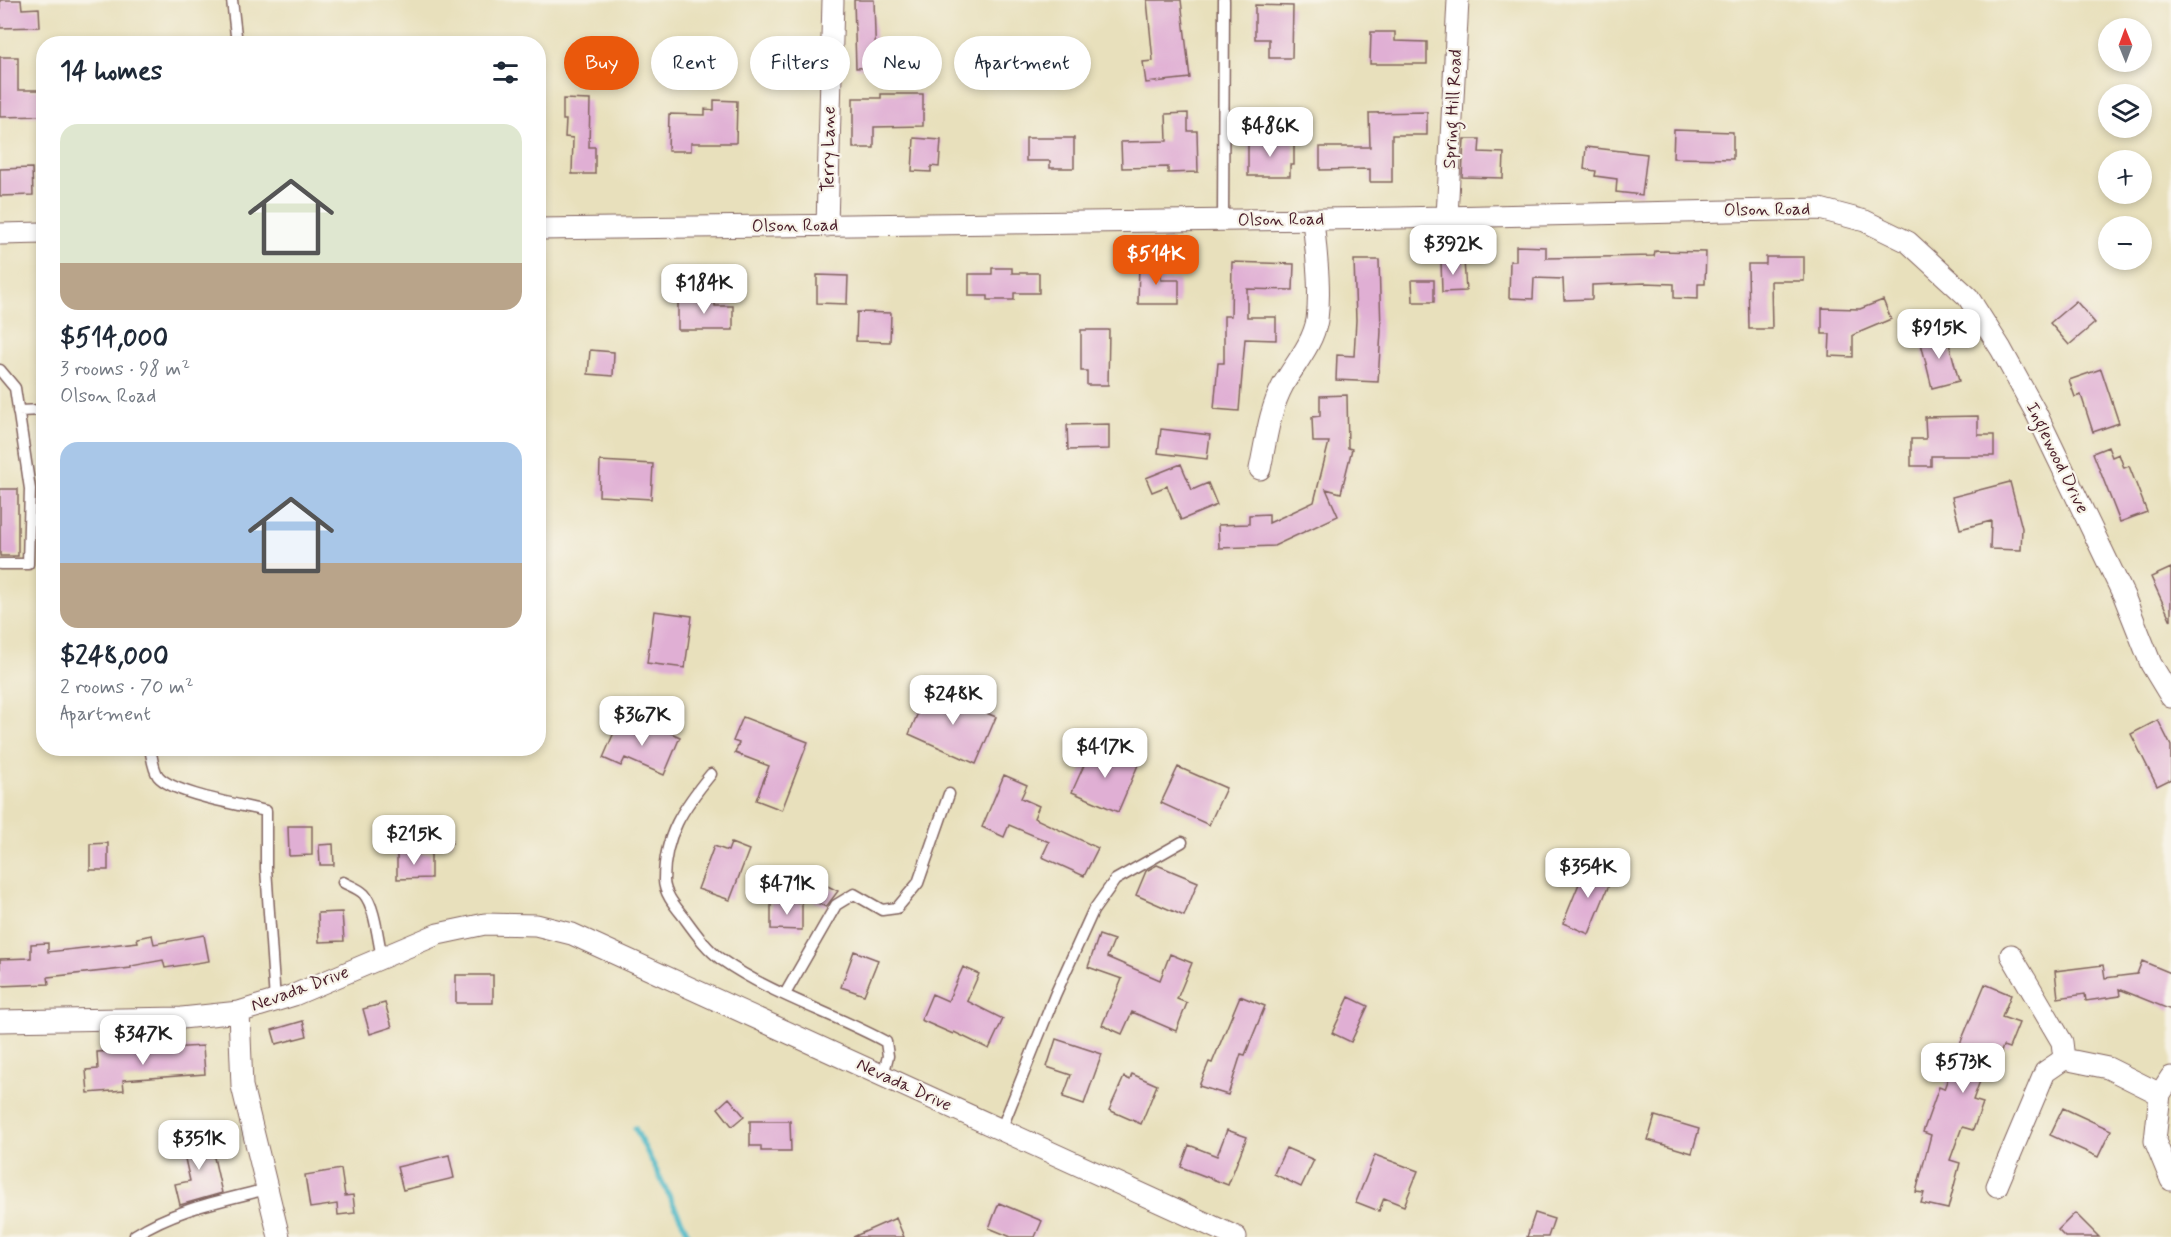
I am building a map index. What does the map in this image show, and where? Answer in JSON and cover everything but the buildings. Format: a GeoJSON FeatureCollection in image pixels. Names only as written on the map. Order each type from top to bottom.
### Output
{"type":"FeatureCollection","features":[{"type":"Feature","properties":{"kind":"street","name":"Terry Lane"},"geometry":{"type":"LineString","coordinates":[[827,226],[833,0]]}},
{"type":"Feature","properties":{"kind":"street","name":"Spring Hill Road"},"geometry":{"type":"LineString","coordinates":[[1448,217],[1458,0]]}},
{"type":"Feature","properties":{"kind":"street","name":"Olson Road"},"geometry":{"type":"LineString","coordinates":[[546,229],[1448,217],[1820,208],[1865,220],[1908,242]]}},
{"type":"Feature","properties":{"kind":"street"},"geometry":{"type":"LineString","coordinates":[[1260,470],[1274,406],[1282,386],[1305,349],[1317,322],[1318,292],[1313,219]]}},
{"type":"Feature","properties":{"kind":"street"},"geometry":{"type":"LineString","coordinates":[[0,234],[36,233]]}},
{"type":"Feature","properties":{"kind":"street","name":"Inglewood Drive"},"geometry":{"type":"LineString","coordinates":[[1908,242],[1968,297],[2001,349],[2036,413],[2124,596],[2151,664],[2171,697]]}},
{"type":"Feature","properties":{"kind":"street","name":"Nevada Drive"},"geometry":{"type":"LineString","coordinates":[[0,1021],[182,1018],[239,1012],[294,995],[438,934],[484,924],[536,925],[573,933],[1236,1237]]}},
{"type":"Feature","properties":{"kind":"street"},"geometry":{"type":"LineString","coordinates":[[2011,955],[2062,1042],[2064,1059]]}},
{"type":"Feature","properties":{"kind":"street"},"geometry":{"type":"LineString","coordinates":[[239,1012],[242,1086],[279,1237]]}},
{"type":"Feature","properties":{"kind":"street"},"geometry":{"type":"LineString","coordinates":[[1997,1186],[2045,1072],[2064,1059],[2108,1068],[2166,1086],[2155,1141],[2171,1180]]}},
{"type":"Feature","properties":{"kind":"lane"},"geometry":{"type":"LineString","coordinates":[[232,0],[236,36]]}},
{"type":"Feature","properties":{"kind":"lane"},"geometry":{"type":"LineString","coordinates":[[1223,220],[1224,0]]}},
{"type":"Feature","properties":{"kind":"lane"},"geometry":{"type":"LineString","coordinates":[[0,370],[15,388],[30,489],[27,564],[0,564]]}},
{"type":"Feature","properties":{"kind":"lane"},"geometry":{"type":"LineString","coordinates":[[18,411],[36,410]]}},
{"type":"Feature","properties":{"kind":"lane"},"geometry":{"type":"LineString","coordinates":[[152,756],[158,775],[167,783],[199,795],[266,811],[266,868],[276,1000]]}},
{"type":"Feature","properties":{"kind":"lane"},"geometry":{"type":"LineString","coordinates":[[711,774],[687,803],[672,832],[664,882],[672,903],[721,959],[785,994],[886,1042],[888,1056],[883,1076]]}},
{"type":"Feature","properties":{"kind":"lane"},"geometry":{"type":"LineString","coordinates":[[785,994],[836,905],[855,894],[882,910],[897,908],[918,883],[949,794]]}},
{"type":"Feature","properties":{"kind":"lane"},"geometry":{"type":"LineString","coordinates":[[1001,1130],[1093,911],[1115,880],[1182,842]]}},
{"type":"Feature","properties":{"kind":"lane"},"geometry":{"type":"LineString","coordinates":[[343,882],[358,889],[366,896],[372,910],[382,957]]}},
{"type":"Feature","properties":{"kind":"lane"},"geometry":{"type":"LineString","coordinates":[[135,1235],[154,1223],[183,1211],[267,1189]]}},
{"type":"Feature","properties":{"kind":"waterway"},"geometry":{"type":"LineString","coordinates":[[635,1128],[690,1237]]}}]}
